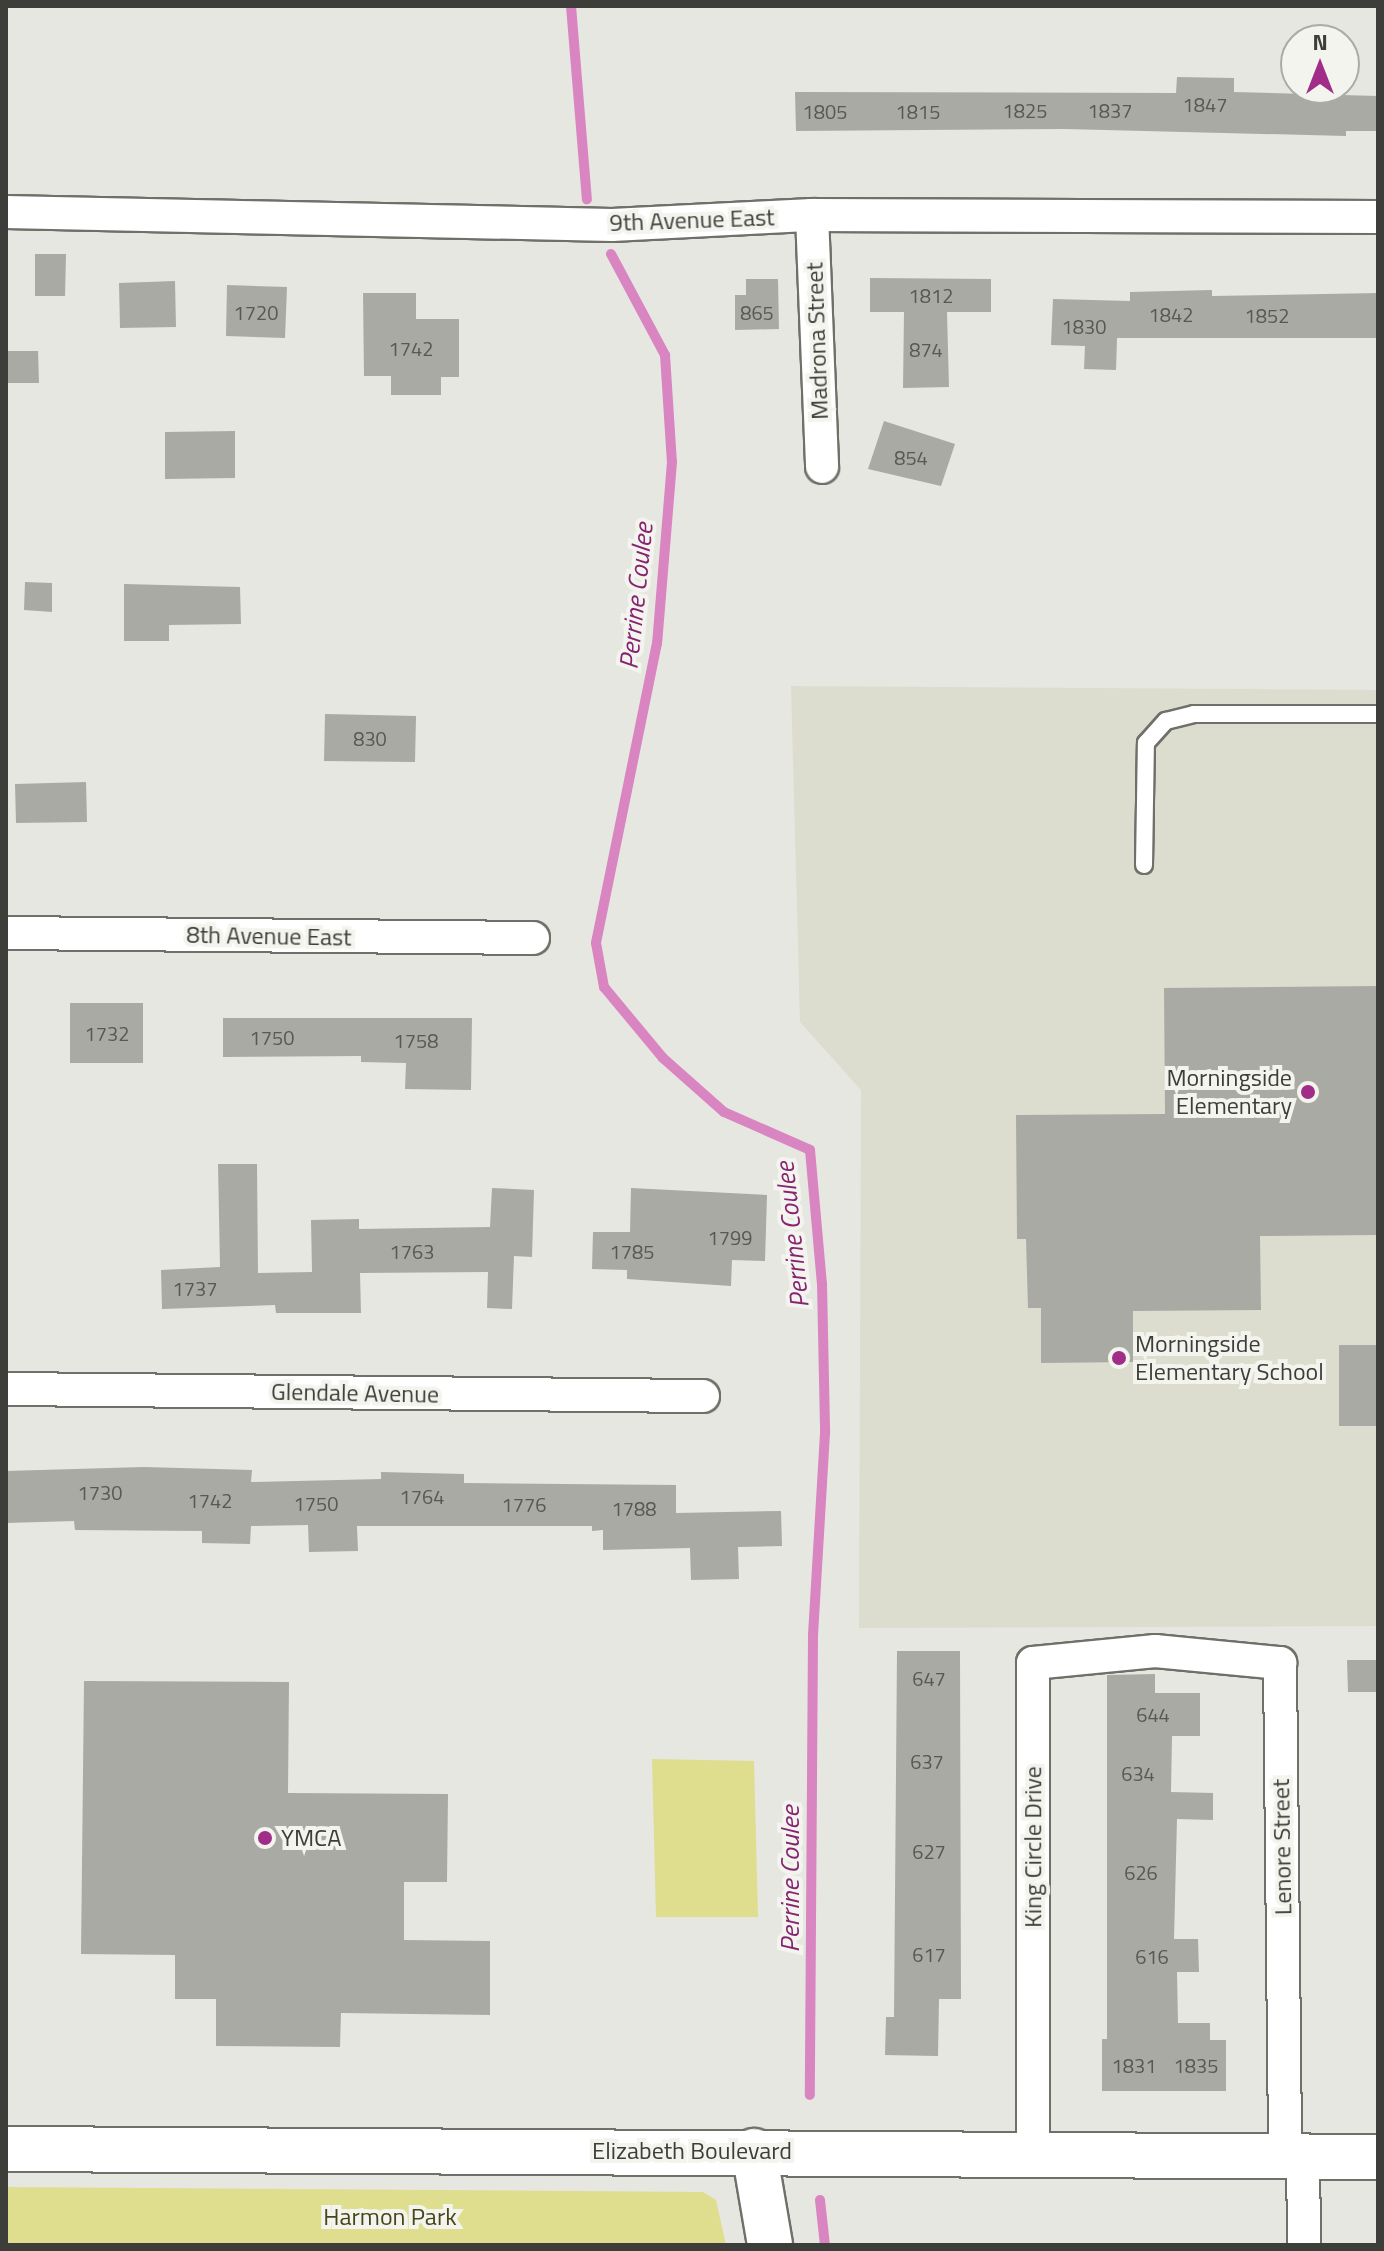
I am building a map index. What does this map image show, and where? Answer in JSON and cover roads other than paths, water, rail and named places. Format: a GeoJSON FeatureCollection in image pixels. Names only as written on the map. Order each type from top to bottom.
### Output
{"type":"FeatureCollection","features":[{"type":"Feature","properties":{"kind":"street","name":"9th Avenue East"},"geometry":{"type":"LineString","coordinates":[[6,212],[612,225],[812,215],[1378,217]]}},
{"type":"Feature","properties":{"kind":"street","name":"Madrona Street"},"geometry":{"type":"LineString","coordinates":[[812,215],[822,467]]}},
{"type":"Feature","properties":{"kind":"street","name":"8th Avenue East"},"geometry":{"type":"LineString","coordinates":[[6,933],[533,938]]}},
{"type":"Feature","properties":{"kind":"street","name":"Glendale Avenue"},"geometry":{"type":"LineString","coordinates":[[6,1389],[703,1396]]}},
{"type":"Feature","properties":{"kind":"street","name":"King Circle Drive"},"geometry":{"type":"LineString","coordinates":[[1033,2154],[1033,1663],[1155,1651]]}},
{"type":"Feature","properties":{"kind":"street","name":"Lenore Street"},"geometry":{"type":"LineString","coordinates":[[1155,1651],[1280,1663],[1294,2157]]}},
{"type":"Feature","properties":{"kind":"street","name":"Elizabeth Boulevard"},"geometry":{"type":"LineString","coordinates":[[6,2149],[1378,2157]]}},
{"type":"Feature","properties":{"kind":"street"},"geometry":{"type":"LineString","coordinates":[[754,2151],[770,2245]]}},
{"type":"Feature","properties":{"kind":"street"},"geometry":{"type":"LineString","coordinates":[[1294,2157],[1304,2245]]}},
{"type":"Feature","properties":{"kind":"lane"},"geometry":{"type":"LineString","coordinates":[[1144,865],[1146,743],[1166,721],[1194,714],[1378,714]]}},
{"type":"Feature","properties":{"kind":"waterway","name":"Perrine Coulee"},"geometry":{"type":"LineString","coordinates":[[571,6],[587,199]]}},
{"type":"Feature","properties":{"kind":"waterway","name":"Perrine Coulee"},"geometry":{"type":"LineString","coordinates":[[611,254],[665,355],[672,462],[657,643],[596,943],[604,987],[663,1058],[724,1112],[810,1150],[822,1284],[825,1433],[813,1636],[810,2095]]}},
{"type":"Feature","properties":{"kind":"waterway","name":"Perrine Coulee"},"geometry":{"type":"LineString","coordinates":[[820,2200],[825,2245]]}},
{"type":"Feature","properties":{"kind":"place","name":"Morningside Elementary"},"geometry":{"type":"Point","coordinates":[1308,1092]}},
{"type":"Feature","properties":{"kind":"place","name":"Morningside Elementary School"},"geometry":{"type":"Point","coordinates":[1119,1358]}},
{"type":"Feature","properties":{"kind":"place","name":"YMCA"},"geometry":{"type":"Point","coordinates":[265,1838]}},
{"type":"Feature","properties":{"kind":"park label","name":"Harmon Park"},"geometry":{"type":"Point","coordinates":[390,2217]}}]}
